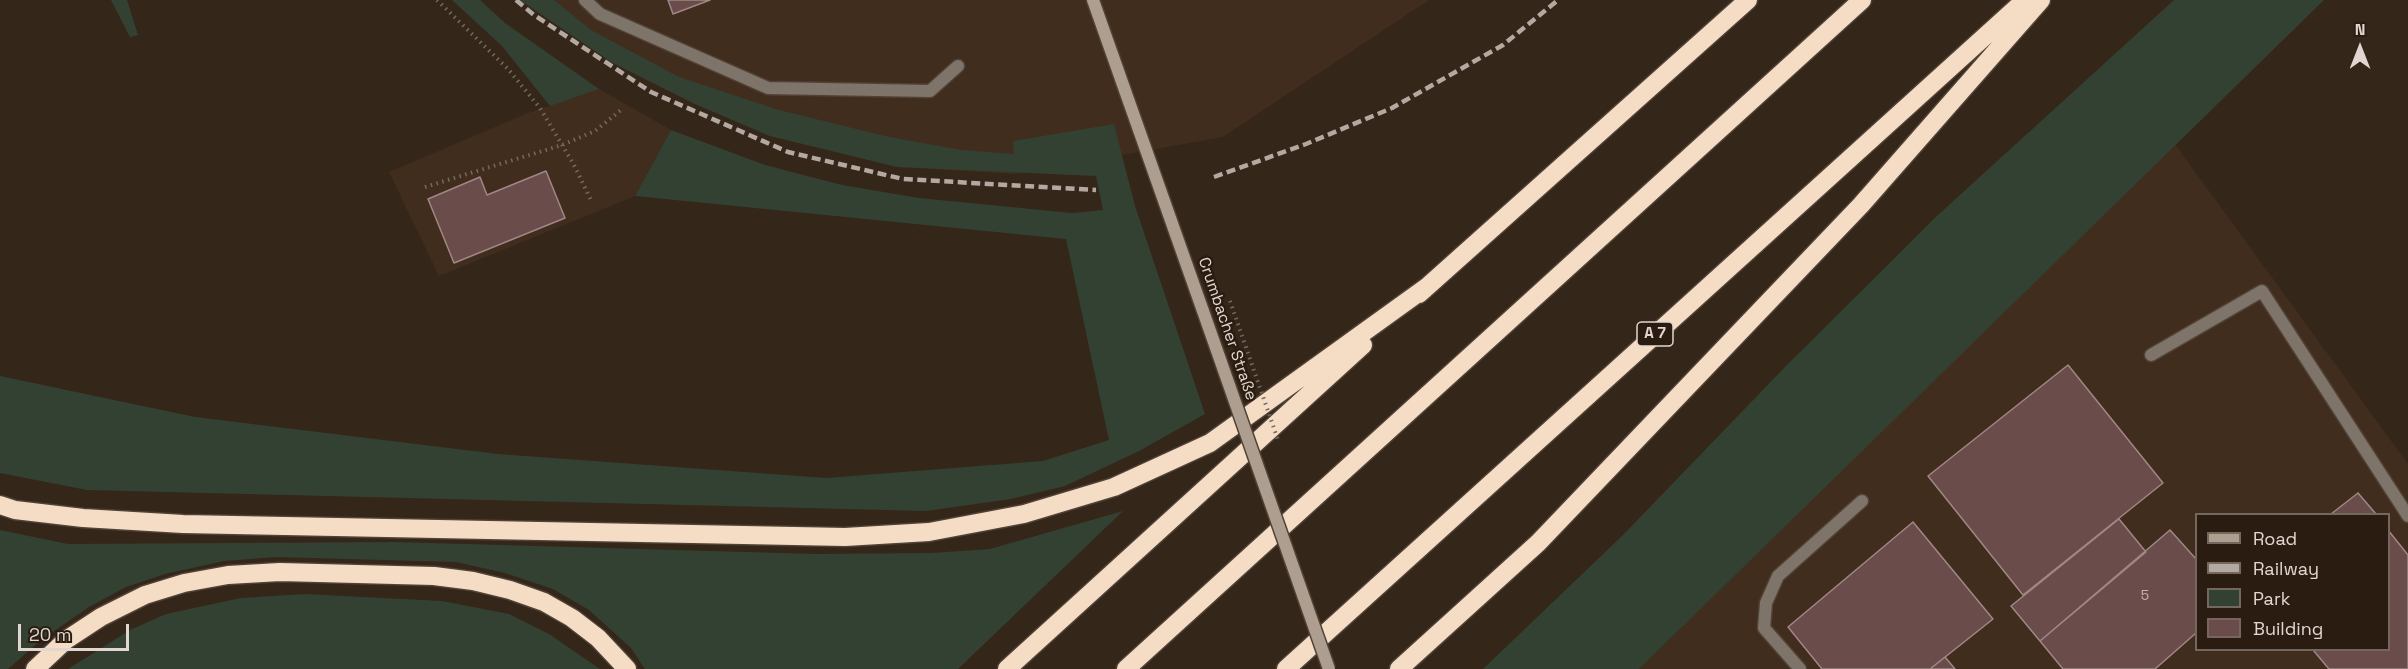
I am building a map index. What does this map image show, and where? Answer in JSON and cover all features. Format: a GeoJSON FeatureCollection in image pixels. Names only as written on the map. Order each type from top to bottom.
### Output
{"type":"FeatureCollection","features":[{"type":"Feature","properties":{"kind":"highway"},"geometry":{"type":"LineString","coordinates":[[1007,669],[1428,286],[1748,0]]}},
{"type":"Feature","properties":{"kind":"highway"},"geometry":{"type":"LineString","coordinates":[[1126,669],[1862,0]]}},
{"type":"Feature","properties":{"kind":"highway","name":"A 7"},"geometry":{"type":"LineString","coordinates":[[1286,669],[2025,0]]}},
{"type":"Feature","properties":{"kind":"highway"},"geometry":{"type":"LineString","coordinates":[[1399,669],[1546,535],[1862,205],[2041,0]]}},
{"type":"Feature","properties":{"kind":"highway"},"geometry":{"type":"LineString","coordinates":[[0,505],[15,510],[84,518],[183,524],[845,537],[929,532],[1024,514],[1114,487],[1210,443],[1428,286]]}},
{"type":"Feature","properties":{"kind":"highway"},"geometry":{"type":"LineString","coordinates":[[35,669],[66,640],[101,617],[145,595],[184,583],[228,574],[280,572],[434,576],[473,581],[510,590],[544,602],[572,618],[598,638],[627,669]]}},
{"type":"Feature","properties":{"kind":"main road","name":"Crumbacher Straße"},"geometry":{"type":"LineString","coordinates":[[1093,0],[1329,669]]}},
{"type":"Feature","properties":{"kind":"lane"},"geometry":{"type":"LineString","coordinates":[[585,0],[600,14],[768,88],[930,91],[958,66]]}},
{"type":"Feature","properties":{"kind":"lane"},"geometry":{"type":"LineString","coordinates":[[2151,356],[2262,291],[2408,516]]}},
{"type":"Feature","properties":{"kind":"lane"},"geometry":{"type":"LineString","coordinates":[[1800,669],[1764,628],[1766,603],[1778,576],[1862,501]]}},
{"type":"Feature","properties":{"kind":"path"},"geometry":{"type":"LineString","coordinates":[[436,0],[508,69],[540,108],[591,200]]}},
{"type":"Feature","properties":{"kind":"path"},"geometry":{"type":"LineString","coordinates":[[425,187],[562,145],[595,131],[621,110]]}},
{"type":"Feature","properties":{"kind":"shaded area"},"geometry":{"type":"Polygon","coordinates":[[[520,0],[1429,0],[1223,137],[1016,174],[897,167],[770,136],[695,104],[611,62],[520,0]]]}},
{"type":"Feature","properties":{"kind":"shaded area"},"geometry":{"type":"Polygon","coordinates":[[[599,89],[671,130],[635,196],[439,276],[389,172],[528,113],[599,89]]]}},
{"type":"Feature","properties":{"kind":"shaded area"},"geometry":{"type":"Polygon","coordinates":[[[2174,143],[2408,464],[2408,669],[1639,669],[2174,143]]]}},
{"type":"Feature","properties":{"kind":"green space"},"geometry":{"type":"Polygon","coordinates":[[[111,0],[127,0],[138,35],[130,37],[111,0]]]}},
{"type":"Feature","properties":{"kind":"green space"},"geometry":{"type":"Polygon","coordinates":[[[452,0],[480,0],[505,23],[599,89],[550,106],[502,46],[452,0]]]}},
{"type":"Feature","properties":{"kind":"green space"},"geometry":{"type":"Polygon","coordinates":[[[520,0],[554,0],[591,30],[679,77],[779,110],[889,137],[962,150],[1014,154],[1013,141],[1114,124],[1135,206],[1205,414],[1139,451],[1065,486],[1011,499],[926,511],[87,490],[0,473],[0,376],[195,417],[498,454],[826,478],[1043,461],[1109,440],[1066,239],[635,196],[671,130],[765,165],[842,185],[919,198],[1072,213],[1103,210],[1096,176],[897,167],[770,136],[695,104],[611,62],[520,0]]]}},
{"type":"Feature","properties":{"kind":"green space"},"geometry":{"type":"Polygon","coordinates":[[[2174,0],[2324,0],[1639,669],[1483,669],[1623,535],[1785,367],[1938,215],[2174,0]]]}},
{"type":"Feature","properties":{"kind":"green space"},"geometry":{"type":"Polygon","coordinates":[[[1123,511],[958,669],[645,669],[631,648],[589,610],[553,589],[505,573],[456,562],[275,557],[224,561],[165,574],[126,587],[89,607],[41,640],[8,669],[0,669],[0,530],[68,544],[396,542],[816,554],[931,553],[990,549],[1123,511]]]}},
{"type":"Feature","properties":{"kind":"green space"},"geometry":{"type":"Polygon","coordinates":[[[305,594],[442,601],[509,614],[549,634],[600,669],[68,669],[130,630],[166,614],[241,598],[305,594]]]}},
{"type":"Feature","properties":{"kind":"building"},"geometry":{"type":"Polygon","coordinates":[[[668,0],[710,0],[673,14],[668,0]]]}},
{"type":"Feature","properties":{"kind":"building"},"geometry":{"type":"Polygon","coordinates":[[[546,171],[565,218],[454,263],[428,199],[480,177],[487,195],[546,171]]]}},
{"type":"Feature","properties":{"kind":"building"},"geometry":{"type":"Polygon","coordinates":[[[2068,365],[2163,483],[2023,595],[1928,476],[2068,365]]]}},
{"type":"Feature","properties":{"kind":"building"},"geometry":{"type":"Polygon","coordinates":[[[2358,493],[2375,513],[2332,513],[2358,493]]]}},
{"type":"Feature","properties":{"kind":"building"},"geometry":{"type":"Polygon","coordinates":[[[2119,519],[2146,552],[2040,641],[2011,606],[2119,519]]]}},
{"type":"Feature","properties":{"kind":"building"},"geometry":{"type":"Polygon","coordinates":[[[1913,522],[1993,619],[1930,669],[1822,669],[1788,627],[1913,522]]]}},
{"type":"Feature","properties":{"kind":"building"},"geometry":{"type":"Polygon","coordinates":[[[2170,530],[2195,558],[2195,634],[2155,669],[2063,669],[2040,641],[2170,530]]]}},
{"type":"Feature","properties":{"kind":"building"},"geometry":{"type":"Polygon","coordinates":[[[2390,532],[2408,555],[2408,669],[2329,669],[2314,651],[2390,651],[2390,532]]]}},
{"type":"Feature","properties":{"kind":"building"},"geometry":{"type":"Polygon","coordinates":[[[1945,657],[1955,669],[1930,669],[1945,657]]]}},
{"type":"Feature","properties":{"kind":"railway"},"geometry":{"type":"LineString","coordinates":[[516,0],[534,15],[651,92],[788,152],[903,179],[1096,190]]}},
{"type":"Feature","properties":{"kind":"railway"},"geometry":{"type":"LineString","coordinates":[[1214,177],[1306,144],[1392,108],[1503,45],[1558,0]]}}]}
